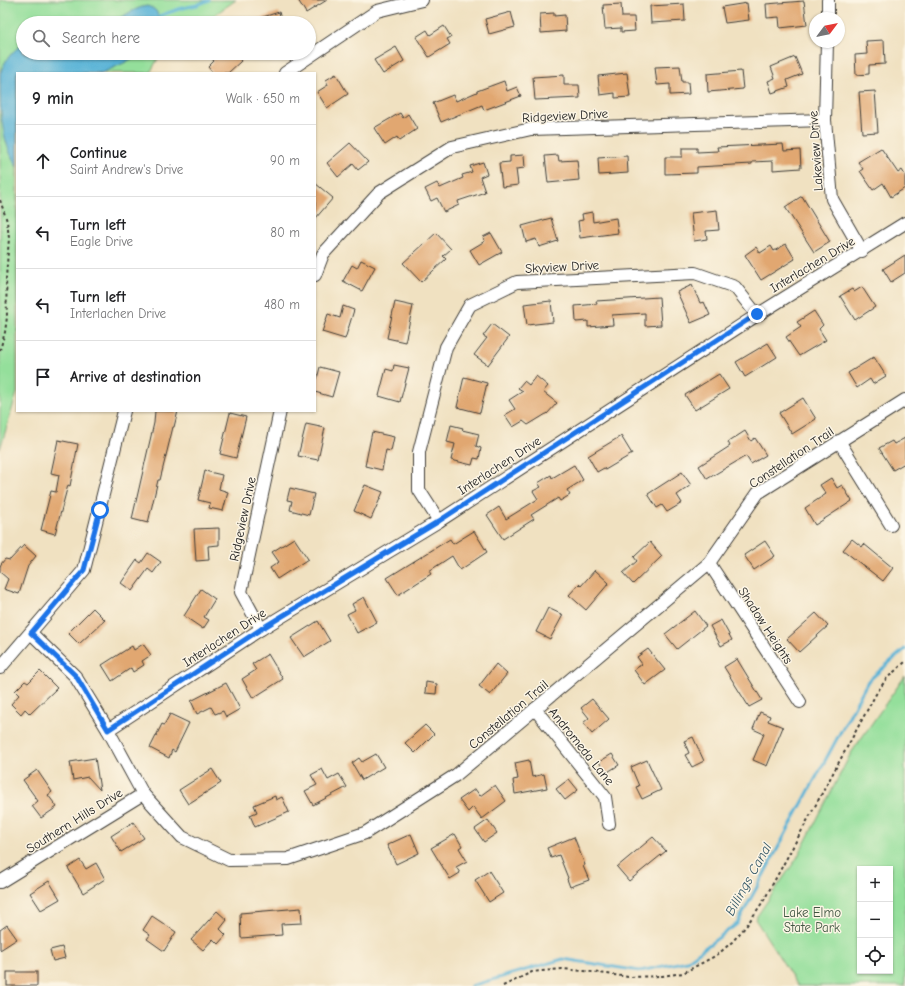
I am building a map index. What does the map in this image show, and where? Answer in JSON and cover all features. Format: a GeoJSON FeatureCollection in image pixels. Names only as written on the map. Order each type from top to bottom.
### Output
{"type":"FeatureCollection","features":[{"type":"Feature","properties":{"kind":"street"},"geometry":{"type":"LineString","coordinates":[[316,52],[377,11],[422,0]]}},
{"type":"Feature","properties":{"kind":"street"},"geometry":{"type":"LineString","coordinates":[[828,0],[828,12]]}},
{"type":"Feature","properties":{"kind":"street","name":"Lakeview Drive"},"geometry":{"type":"LineString","coordinates":[[827,48],[825,120],[832,198],[862,251]]}},
{"type":"Feature","properties":{"kind":"street"},"geometry":{"type":"LineString","coordinates":[[286,72],[304,60]]}},
{"type":"Feature","properties":{"kind":"street","name":"Ridgeview Drive"},"geometry":{"type":"LineString","coordinates":[[316,272],[323,254],[378,193],[452,147],[531,129],[825,120]]}},
{"type":"Feature","properties":{"kind":"street","name":"Interlachen Drive"},"geometry":{"type":"LineString","coordinates":[[108,730],[261,629],[439,521],[757,314],[862,251],[905,223]]}},
{"type":"Feature","properties":{"kind":"street","name":"Skyview Drive"},"geometry":{"type":"LineString","coordinates":[[439,521],[418,490],[418,452],[446,347],[470,305],[517,282],[695,273],[735,287],[757,314]]}},
{"type":"Feature","properties":{"kind":"street","name":"Constellation Trail"},"geometry":{"type":"LineString","coordinates":[[31,633],[76,676],[143,794],[182,837],[230,860],[288,859],[365,833],[456,775],[709,563],[758,493],[905,400]]}},
{"type":"Feature","properties":{"kind":"street"},"geometry":{"type":"LineString","coordinates":[[0,668],[84,570],[124,412]]}},
{"type":"Feature","properties":{"kind":"street","name":"Ridgeview Drive"},"geometry":{"type":"LineString","coordinates":[[261,629],[241,592],[280,412]]}},
{"type":"Feature","properties":{"kind":"street"},"geometry":{"type":"LineString","coordinates":[[839,441],[891,524]]}},
{"type":"Feature","properties":{"kind":"street","name":"Shadow Heights"},"geometry":{"type":"LineString","coordinates":[[709,563],[800,702]]}},
{"type":"Feature","properties":{"kind":"street","name":"Andromeda Lane"},"geometry":{"type":"LineString","coordinates":[[535,709],[605,797],[609,824]]}},
{"type":"Feature","properties":{"kind":"street","name":"Southern Hills Drive"},"geometry":{"type":"LineString","coordinates":[[0,882],[143,794]]}},
{"type":"Feature","properties":{"kind":"path"},"geometry":{"type":"LineString","coordinates":[[0,200],[7,221],[9,238],[6,278],[7,318],[0,350]]}},
{"type":"Feature","properties":{"kind":"path"},"geometry":{"type":"LineString","coordinates":[[503,986],[532,972],[562,969],[584,970],[629,977],[662,976],[683,973],[708,960],[732,942],[747,925],[764,900],[876,694],[886,678],[905,662]]}},
{"type":"Feature","properties":{"kind":"green space"},"geometry":{"type":"Polygon","coordinates":[[[0,0],[236,0],[213,16],[16,16],[16,60],[157,60],[151,72],[16,72],[16,396],[0,449],[0,0]]]}},
{"type":"Feature","properties":{"kind":"green space","name":"Lake Elmo State Park"},"geometry":{"type":"Polygon","coordinates":[[[905,676],[905,986],[798,986],[755,919],[797,858],[851,753],[905,676]]]}},
{"type":"Feature","properties":{"kind":"water"},"geometry":{"type":"Polygon","coordinates":[[[147,6],[153,9],[157,12],[158,16],[124,16],[137,9],[147,6]]]}},
{"type":"Feature","properties":{"kind":"water"},"geometry":{"type":"Polygon","coordinates":[[[16,49],[16,60],[129,60],[104,72],[16,72],[16,165],[11,156],[4,134],[0,99],[0,74],[9,57],[16,49]]]}},
{"type":"Feature","properties":{"kind":"building"},"geometry":{"type":"Polygon","coordinates":[[[298,0],[327,0],[306,13],[298,0]]]}},
{"type":"Feature","properties":{"kind":"building"},"geometry":{"type":"Polygon","coordinates":[[[804,1],[807,25],[780,28],[779,17],[767,18],[766,4],[804,1]]]}},
{"type":"Feature","properties":{"kind":"building"},"geometry":{"type":"Polygon","coordinates":[[[747,3],[749,20],[725,23],[722,7],[747,3]]]}},
{"type":"Feature","properties":{"kind":"building"},"geometry":{"type":"Polygon","coordinates":[[[621,4],[622,17],[634,17],[635,31],[621,32],[621,28],[605,29],[603,5],[621,4]]]}},
{"type":"Feature","properties":{"kind":"building"},"geometry":{"type":"Polygon","coordinates":[[[684,4],[685,21],[651,23],[650,6],[684,4]]]}},
{"type":"Feature","properties":{"kind":"building"},"geometry":{"type":"Polygon","coordinates":[[[279,12],[280,16],[266,16],[279,12]]]}},
{"type":"Feature","properties":{"kind":"building"},"geometry":{"type":"Polygon","coordinates":[[[511,12],[515,27],[489,34],[485,19],[511,12]]]}},
{"type":"Feature","properties":{"kind":"building"},"geometry":{"type":"Polygon","coordinates":[[[554,13],[554,16],[565,15],[566,31],[541,33],[540,14],[554,13]]]}},
{"type":"Feature","properties":{"kind":"building"},"geometry":{"type":"Polygon","coordinates":[[[444,26],[451,37],[447,39],[450,44],[429,57],[416,37],[427,30],[430,35],[444,26]]]}},
{"type":"Feature","properties":{"kind":"building"},"geometry":{"type":"Polygon","coordinates":[[[884,40],[885,64],[869,65],[869,74],[856,75],[855,55],[867,54],[866,41],[884,40]]]}},
{"type":"Feature","properties":{"kind":"building"},"geometry":{"type":"Polygon","coordinates":[[[396,47],[404,61],[383,74],[374,60],[396,47]]]}},
{"type":"Feature","properties":{"kind":"building"},"geometry":{"type":"Polygon","coordinates":[[[795,57],[802,74],[787,80],[789,87],[772,93],[768,81],[775,78],[771,67],[795,57]]]}},
{"type":"Feature","properties":{"kind":"building"},"geometry":{"type":"Polygon","coordinates":[[[213,60],[241,61],[229,72],[212,72],[208,67],[214,61],[213,60]]]}},
{"type":"Feature","properties":{"kind":"building"},"geometry":{"type":"Polygon","coordinates":[[[680,66],[682,82],[688,82],[689,94],[670,95],[670,84],[657,85],[655,67],[680,66]]]}},
{"type":"Feature","properties":{"kind":"building"},"geometry":{"type":"Polygon","coordinates":[[[741,71],[743,89],[708,92],[707,74],[741,71]]]}},
{"type":"Feature","properties":{"kind":"building"},"geometry":{"type":"Polygon","coordinates":[[[627,73],[630,97],[615,98],[615,93],[600,95],[598,76],[627,73]]]}},
{"type":"Feature","properties":{"kind":"building"},"geometry":{"type":"Polygon","coordinates":[[[336,74],[348,94],[327,108],[317,92],[328,85],[326,80],[336,74]]]}},
{"type":"Feature","properties":{"kind":"building"},"geometry":{"type":"Polygon","coordinates":[[[564,75],[564,85],[579,85],[580,98],[535,100],[533,77],[564,75]]]}},
{"type":"Feature","properties":{"kind":"building"},"geometry":{"type":"Polygon","coordinates":[[[504,81],[507,91],[517,87],[521,96],[484,110],[482,105],[441,122],[433,103],[453,95],[456,101],[504,81]]]}},
{"type":"Feature","properties":{"kind":"building"},"geometry":{"type":"Polygon","coordinates":[[[875,91],[878,132],[862,133],[859,92],[875,91]]]}},
{"type":"Feature","properties":{"kind":"building"},"geometry":{"type":"Polygon","coordinates":[[[400,113],[403,118],[408,114],[417,129],[399,141],[397,137],[385,145],[374,128],[400,113]]]}},
{"type":"Feature","properties":{"kind":"building"},"geometry":{"type":"Polygon","coordinates":[[[350,143],[368,162],[358,170],[353,164],[338,177],[327,163],[350,143]]]}},
{"type":"Feature","properties":{"kind":"building"},"geometry":{"type":"Polygon","coordinates":[[[783,144],[784,151],[800,150],[801,168],[773,170],[773,161],[752,162],[752,164],[697,167],[697,173],[665,174],[665,157],[682,157],[682,148],[697,148],[697,152],[718,151],[717,147],[783,144]]]}},
{"type":"Feature","properties":{"kind":"building"},"geometry":{"type":"Polygon","coordinates":[[[881,148],[898,173],[902,170],[905,175],[905,188],[891,197],[883,183],[873,190],[860,171],[863,169],[858,162],[881,148]]]}},
{"type":"Feature","properties":{"kind":"building"},"geometry":{"type":"Polygon","coordinates":[[[524,155],[525,168],[516,169],[518,185],[502,187],[499,163],[510,162],[510,156],[524,155]]]}},
{"type":"Feature","properties":{"kind":"building"},"geometry":{"type":"Polygon","coordinates":[[[558,155],[559,161],[577,160],[579,180],[548,183],[545,156],[558,155]]]}},
{"type":"Feature","properties":{"kind":"building"},"geometry":{"type":"Polygon","coordinates":[[[627,156],[628,173],[599,175],[598,158],[627,156]]]}},
{"type":"Feature","properties":{"kind":"building"},"geometry":{"type":"Polygon","coordinates":[[[483,162],[487,174],[480,177],[485,192],[458,201],[459,205],[444,212],[437,198],[431,201],[425,189],[437,183],[440,188],[463,178],[462,175],[472,172],[470,166],[483,162]]]}},
{"type":"Feature","properties":{"kind":"building"},"geometry":{"type":"Polygon","coordinates":[[[316,184],[333,198],[316,218],[316,184]]]}},
{"type":"Feature","properties":{"kind":"building"},"geometry":{"type":"Polygon","coordinates":[[[802,196],[830,242],[814,252],[785,207],[802,196]]]}},
{"type":"Feature","properties":{"kind":"building"},"geometry":{"type":"Polygon","coordinates":[[[717,210],[719,230],[706,231],[707,239],[694,241],[691,213],[717,210]]]}},
{"type":"Feature","properties":{"kind":"building"},"geometry":{"type":"Polygon","coordinates":[[[592,212],[593,222],[616,218],[618,233],[580,238],[578,221],[583,220],[582,214],[592,212]]]}},
{"type":"Feature","properties":{"kind":"building"},"geometry":{"type":"Polygon","coordinates":[[[551,218],[558,241],[539,247],[536,239],[526,242],[522,226],[551,218]]]}},
{"type":"Feature","properties":{"kind":"building"},"geometry":{"type":"Polygon","coordinates":[[[436,233],[451,249],[443,256],[446,259],[421,282],[403,263],[436,233]]]}},
{"type":"Feature","properties":{"kind":"building"},"geometry":{"type":"Polygon","coordinates":[[[491,233],[502,252],[479,265],[470,250],[485,241],[483,237],[491,233]]]}},
{"type":"Feature","properties":{"kind":"building"},"geometry":{"type":"Polygon","coordinates":[[[786,244],[795,259],[761,280],[745,255],[756,247],[760,253],[771,246],[774,251],[786,244]]]}},
{"type":"Feature","properties":{"kind":"building"},"geometry":{"type":"Polygon","coordinates":[[[905,255],[905,273],[891,282],[883,269],[905,255]]]}},
{"type":"Feature","properties":{"kind":"building"},"geometry":{"type":"Polygon","coordinates":[[[361,260],[375,267],[362,291],[343,281],[352,265],[357,268],[361,260]]]}},
{"type":"Feature","properties":{"kind":"building"},"geometry":{"type":"Polygon","coordinates":[[[692,285],[700,303],[704,302],[710,315],[691,323],[677,292],[692,285]]]}},
{"type":"Feature","properties":{"kind":"building"},"geometry":{"type":"Polygon","coordinates":[[[862,287],[875,307],[855,320],[840,296],[852,289],[854,292],[862,287]]]}},
{"type":"Feature","properties":{"kind":"building"},"geometry":{"type":"Polygon","coordinates":[[[659,297],[661,325],[645,326],[645,313],[612,315],[613,325],[588,327],[588,321],[576,322],[575,306],[597,304],[596,301],[659,297]]]}},
{"type":"Feature","properties":{"kind":"building"},"geometry":{"type":"Polygon","coordinates":[[[551,301],[553,322],[527,325],[524,304],[551,301]]]}},
{"type":"Feature","properties":{"kind":"building"},"geometry":{"type":"Polygon","coordinates":[[[395,302],[413,306],[405,342],[387,338],[395,302]]]}},
{"type":"Feature","properties":{"kind":"building"},"geometry":{"type":"Polygon","coordinates":[[[343,306],[354,310],[345,339],[322,332],[328,314],[340,318],[343,306]]]}},
{"type":"Feature","properties":{"kind":"building"},"geometry":{"type":"Polygon","coordinates":[[[814,311],[823,325],[819,329],[826,340],[799,356],[786,337],[801,327],[797,322],[814,311]]]}},
{"type":"Feature","properties":{"kind":"building"},"geometry":{"type":"Polygon","coordinates":[[[492,324],[509,337],[488,365],[474,355],[487,338],[483,336],[492,324]]]}},
{"type":"Feature","properties":{"kind":"building"},"geometry":{"type":"Polygon","coordinates":[[[768,343],[777,357],[745,377],[736,362],[768,343]]]}},
{"type":"Feature","properties":{"kind":"building"},"geometry":{"type":"Polygon","coordinates":[[[874,357],[886,376],[873,384],[870,379],[857,388],[848,373],[874,357]]]}},
{"type":"Feature","properties":{"kind":"building"},"geometry":{"type":"Polygon","coordinates":[[[394,365],[409,368],[400,402],[379,396],[386,369],[393,371],[394,365]]]}},
{"type":"Feature","properties":{"kind":"building"},"geometry":{"type":"Polygon","coordinates":[[[320,367],[339,372],[332,397],[316,392],[320,367]]]}},
{"type":"Feature","properties":{"kind":"building"},"geometry":{"type":"Polygon","coordinates":[[[719,374],[729,389],[695,410],[685,395],[719,374]]]}},
{"type":"Feature","properties":{"kind":"building"},"geometry":{"type":"Polygon","coordinates":[[[536,376],[548,386],[543,392],[557,403],[547,414],[528,425],[523,421],[513,427],[505,415],[515,409],[509,400],[523,391],[518,388],[524,381],[529,385],[536,376]]]}},
{"type":"Feature","properties":{"kind":"building"},"geometry":{"type":"Polygon","coordinates":[[[464,377],[487,383],[480,413],[457,407],[464,377]]]}},
{"type":"Feature","properties":{"kind":"building"},"geometry":{"type":"Polygon","coordinates":[[[803,398],[816,419],[792,434],[779,413],[803,398]]]}},
{"type":"Feature","properties":{"kind":"building"},"geometry":{"type":"Polygon","coordinates":[[[155,412],[178,412],[160,480],[158,480],[148,523],[132,519],[154,423],[155,412]]]}},
{"type":"Feature","properties":{"kind":"building"},"geometry":{"type":"Polygon","coordinates":[[[230,413],[246,417],[236,458],[220,454],[230,413]]]}},
{"type":"Feature","properties":{"kind":"building"},"geometry":{"type":"Polygon","coordinates":[[[306,424],[325,428],[318,460],[298,456],[306,424]]]}},
{"type":"Feature","properties":{"kind":"building"},"geometry":{"type":"Polygon","coordinates":[[[451,425],[463,428],[462,430],[479,434],[476,446],[481,448],[479,459],[474,458],[472,465],[451,460],[455,444],[447,442],[451,425]]]}},
{"type":"Feature","properties":{"kind":"building"},"geometry":{"type":"Polygon","coordinates":[[[745,431],[751,441],[755,438],[766,455],[751,464],[746,456],[707,479],[699,466],[730,446],[728,442],[745,431]]]}},
{"type":"Feature","properties":{"kind":"building"},"geometry":{"type":"Polygon","coordinates":[[[372,432],[394,437],[391,451],[386,450],[382,470],[365,466],[372,432]]]}},
{"type":"Feature","properties":{"kind":"building"},"geometry":{"type":"Polygon","coordinates":[[[621,436],[632,454],[605,470],[604,468],[597,472],[588,456],[621,436]]]}},
{"type":"Feature","properties":{"kind":"building"},"geometry":{"type":"Polygon","coordinates":[[[905,438],[905,463],[893,470],[879,448],[892,441],[894,444],[905,438]]]}},
{"type":"Feature","properties":{"kind":"building"},"geometry":{"type":"Polygon","coordinates":[[[58,440],[78,444],[70,486],[68,485],[55,534],[41,530],[51,491],[56,492],[59,475],[51,473],[58,440]]]}},
{"type":"Feature","properties":{"kind":"building"},"geometry":{"type":"Polygon","coordinates":[[[574,465],[583,480],[567,490],[570,495],[560,501],[558,498],[531,515],[534,519],[503,539],[487,515],[499,507],[506,519],[538,499],[533,491],[541,487],[538,483],[551,475],[552,478],[574,465]]]}},
{"type":"Feature","properties":{"kind":"building"},"geometry":{"type":"Polygon","coordinates":[[[205,471],[222,475],[219,489],[228,492],[223,511],[209,508],[210,503],[198,500],[205,471]]]}},
{"type":"Feature","properties":{"kind":"building"},"geometry":{"type":"Polygon","coordinates":[[[682,472],[691,485],[677,495],[682,503],[667,512],[662,505],[657,508],[648,494],[682,472]]]}},
{"type":"Feature","properties":{"kind":"building"},"geometry":{"type":"Polygon","coordinates":[[[831,478],[837,488],[842,485],[852,501],[815,525],[805,508],[826,494],[820,485],[831,478]]]}},
{"type":"Feature","properties":{"kind":"building"},"geometry":{"type":"Polygon","coordinates":[[[365,485],[383,492],[371,519],[354,511],[365,485]]]}},
{"type":"Feature","properties":{"kind":"building"},"geometry":{"type":"Polygon","coordinates":[[[290,488],[314,494],[309,515],[290,510],[292,501],[287,500],[290,488]]]}},
{"type":"Feature","properties":{"kind":"building"},"geometry":{"type":"Polygon","coordinates":[[[219,528],[219,545],[208,546],[209,560],[196,561],[194,529],[219,528]]]}},
{"type":"Feature","properties":{"kind":"building"},"geometry":{"type":"Polygon","coordinates":[[[474,531],[487,552],[460,570],[452,556],[429,571],[431,574],[398,595],[387,578],[450,539],[453,544],[474,531]]]}},
{"type":"Feature","properties":{"kind":"building"},"geometry":{"type":"Polygon","coordinates":[[[294,538],[308,559],[277,579],[270,568],[279,562],[272,552],[294,538]]]}},
{"type":"Feature","properties":{"kind":"building"},"geometry":{"type":"Polygon","coordinates":[[[852,539],[862,547],[864,544],[893,568],[883,581],[843,550],[852,539]]]}},
{"type":"Feature","properties":{"kind":"building"},"geometry":{"type":"Polygon","coordinates":[[[765,541],[775,556],[754,570],[744,555],[765,541]]]}},
{"type":"Feature","properties":{"kind":"building"},"geometry":{"type":"Polygon","coordinates":[[[650,542],[662,556],[633,584],[623,573],[637,561],[634,557],[650,542]]]}},
{"type":"Feature","properties":{"kind":"building"},"geometry":{"type":"Polygon","coordinates":[[[24,545],[36,556],[28,566],[19,594],[4,589],[8,579],[0,572],[0,567],[5,559],[10,560],[24,545]]]}},
{"type":"Feature","properties":{"kind":"building"},"geometry":{"type":"Polygon","coordinates":[[[148,553],[161,562],[153,573],[148,569],[132,591],[121,583],[137,560],[141,563],[148,553]]]}},
{"type":"Feature","properties":{"kind":"building"},"geometry":{"type":"Polygon","coordinates":[[[595,570],[609,583],[586,610],[569,595],[579,584],[581,586],[595,570]]]}},
{"type":"Feature","properties":{"kind":"building"},"geometry":{"type":"Polygon","coordinates":[[[201,589],[215,599],[204,617],[209,620],[203,629],[184,616],[201,589]]]}},
{"type":"Feature","properties":{"kind":"building"},"geometry":{"type":"Polygon","coordinates":[[[364,597],[377,622],[357,633],[347,614],[355,610],[352,604],[364,597]]]}},
{"type":"Feature","properties":{"kind":"building"},"geometry":{"type":"Polygon","coordinates":[[[93,608],[105,620],[79,644],[68,633],[93,608]]]}},
{"type":"Feature","properties":{"kind":"building"},"geometry":{"type":"Polygon","coordinates":[[[548,608],[563,615],[550,639],[536,632],[548,608]]]}},
{"type":"Feature","properties":{"kind":"building"},"geometry":{"type":"Polygon","coordinates":[[[695,611],[706,626],[677,649],[665,634],[695,611]]]}},
{"type":"Feature","properties":{"kind":"building"},"geometry":{"type":"Polygon","coordinates":[[[816,613],[828,626],[799,652],[787,639],[816,613]]]}},
{"type":"Feature","properties":{"kind":"building"},"geometry":{"type":"Polygon","coordinates":[[[721,620],[732,640],[721,646],[710,626],[721,620]]]}},
{"type":"Feature","properties":{"kind":"building"},"geometry":{"type":"Polygon","coordinates":[[[318,621],[330,641],[304,657],[291,638],[318,621]]]}},
{"type":"Feature","properties":{"kind":"building"},"geometry":{"type":"Polygon","coordinates":[[[143,644],[151,655],[142,661],[144,665],[133,672],[131,668],[112,681],[102,665],[132,646],[134,650],[143,644]]]}},
{"type":"Feature","properties":{"kind":"building"},"geometry":{"type":"Polygon","coordinates":[[[648,649],[665,670],[645,685],[634,670],[642,664],[637,657],[648,649]]]}},
{"type":"Feature","properties":{"kind":"building"},"geometry":{"type":"Polygon","coordinates":[[[268,654],[283,679],[253,698],[242,679],[256,670],[252,664],[268,654]]]}},
{"type":"Feature","properties":{"kind":"building"},"geometry":{"type":"Polygon","coordinates":[[[737,659],[762,700],[749,707],[724,667],[737,659]]]}},
{"type":"Feature","properties":{"kind":"building"},"geometry":{"type":"Polygon","coordinates":[[[496,664],[507,674],[490,695],[479,686],[496,664]]]}},
{"type":"Feature","properties":{"kind":"building"},"geometry":{"type":"Polygon","coordinates":[[[40,671],[57,688],[30,714],[25,709],[21,714],[11,704],[19,695],[15,691],[25,681],[28,683],[40,671]]]}},
{"type":"Feature","properties":{"kind":"building"},"geometry":{"type":"Polygon","coordinates":[[[426,682],[437,684],[436,694],[425,693],[426,682]]]}},
{"type":"Feature","properties":{"kind":"building"},"geometry":{"type":"Polygon","coordinates":[[[226,683],[240,709],[226,717],[223,711],[215,714],[211,707],[197,714],[191,701],[226,683]]]}},
{"type":"Feature","properties":{"kind":"building"},"geometry":{"type":"Polygon","coordinates":[[[592,699],[609,719],[592,734],[583,723],[589,718],[581,708],[592,699]]]}},
{"type":"Feature","properties":{"kind":"building"},"geometry":{"type":"Polygon","coordinates":[[[760,712],[770,716],[768,721],[783,727],[767,766],[753,760],[764,734],[753,729],[760,712]]]}},
{"type":"Feature","properties":{"kind":"building"},"geometry":{"type":"Polygon","coordinates":[[[170,714],[189,723],[175,752],[172,750],[169,758],[150,748],[162,724],[164,725],[170,714]]]}},
{"type":"Feature","properties":{"kind":"building"},"geometry":{"type":"Polygon","coordinates":[[[425,725],[434,734],[415,753],[405,743],[425,725]]]}},
{"type":"Feature","properties":{"kind":"building"},"geometry":{"type":"Polygon","coordinates":[[[693,737],[704,761],[692,767],[685,755],[689,753],[684,741],[693,737]]]}},
{"type":"Feature","properties":{"kind":"building"},"geometry":{"type":"Polygon","coordinates":[[[376,754],[384,767],[362,780],[352,763],[359,758],[362,762],[376,754]]]}},
{"type":"Feature","properties":{"kind":"building"},"geometry":{"type":"Polygon","coordinates":[[[612,754],[619,765],[606,773],[599,762],[612,754]]]}},
{"type":"Feature","properties":{"kind":"building"},"geometry":{"type":"Polygon","coordinates":[[[95,758],[100,790],[88,777],[73,780],[70,762],[95,758]]]}},
{"type":"Feature","properties":{"kind":"building"},"geometry":{"type":"Polygon","coordinates":[[[529,760],[532,777],[544,774],[547,788],[515,794],[513,780],[518,779],[515,763],[529,760]]]}},
{"type":"Feature","properties":{"kind":"building"},"geometry":{"type":"Polygon","coordinates":[[[647,760],[661,790],[642,799],[636,787],[639,786],[631,767],[647,760]]]}},
{"type":"Feature","properties":{"kind":"building"},"geometry":{"type":"Polygon","coordinates":[[[212,769],[221,783],[188,804],[179,790],[212,769]]]}},
{"type":"Feature","properties":{"kind":"building"},"geometry":{"type":"Polygon","coordinates":[[[322,769],[328,780],[339,774],[347,787],[313,805],[305,791],[317,785],[311,775],[322,769]]]}},
{"type":"Feature","properties":{"kind":"building"},"geometry":{"type":"Polygon","coordinates":[[[37,770],[52,792],[48,795],[57,807],[41,818],[32,806],[38,801],[23,780],[37,770]]]}},
{"type":"Feature","properties":{"kind":"building"},"geometry":{"type":"Polygon","coordinates":[[[569,779],[578,790],[565,800],[556,789],[569,779]]]}},
{"type":"Feature","properties":{"kind":"building"},"geometry":{"type":"Polygon","coordinates":[[[495,785],[506,801],[482,819],[473,807],[468,812],[459,800],[475,789],[480,796],[495,785]]]}},
{"type":"Feature","properties":{"kind":"building"},"geometry":{"type":"Polygon","coordinates":[[[275,796],[276,800],[282,797],[289,812],[255,827],[250,815],[257,812],[254,805],[275,796]]]}},
{"type":"Feature","properties":{"kind":"building"},"geometry":{"type":"Polygon","coordinates":[[[488,820],[497,833],[484,842],[475,829],[488,820]]]}},
{"type":"Feature","properties":{"kind":"building"},"geometry":{"type":"Polygon","coordinates":[[[133,822],[144,838],[121,852],[111,836],[133,822]]]}},
{"type":"Feature","properties":{"kind":"building"},"geometry":{"type":"Polygon","coordinates":[[[411,834],[419,853],[396,864],[387,845],[411,834]]]}},
{"type":"Feature","properties":{"kind":"building"},"geometry":{"type":"Polygon","coordinates":[[[455,834],[462,846],[459,848],[467,861],[456,867],[460,873],[450,879],[431,848],[455,834]]]}},
{"type":"Feature","properties":{"kind":"building"},"geometry":{"type":"Polygon","coordinates":[[[574,837],[589,880],[570,887],[559,855],[551,858],[547,848],[574,837]]]}},
{"type":"Feature","properties":{"kind":"building"},"geometry":{"type":"Polygon","coordinates":[[[653,837],[666,851],[629,881],[617,867],[653,837]]]}},
{"type":"Feature","properties":{"kind":"building"},"geometry":{"type":"Polygon","coordinates":[[[80,860],[86,869],[96,863],[105,879],[83,893],[68,868],[80,860]]]}},
{"type":"Feature","properties":{"kind":"building"},"geometry":{"type":"Polygon","coordinates":[[[489,871],[503,893],[489,902],[475,880],[489,871]]]}},
{"type":"Feature","properties":{"kind":"building"},"geometry":{"type":"Polygon","coordinates":[[[49,881],[60,899],[41,910],[30,893],[49,881]]]}},
{"type":"Feature","properties":{"kind":"building"},"geometry":{"type":"Polygon","coordinates":[[[301,908],[302,923],[281,924],[282,935],[241,938],[240,913],[301,908]]]}},
{"type":"Feature","properties":{"kind":"building"},"geometry":{"type":"Polygon","coordinates":[[[217,911],[227,920],[220,929],[226,935],[218,944],[213,939],[203,950],[191,940],[217,911]]]}},
{"type":"Feature","properties":{"kind":"building"},"geometry":{"type":"Polygon","coordinates":[[[152,916],[176,932],[164,951],[147,939],[150,935],[143,930],[152,916]]]}},
{"type":"Feature","properties":{"kind":"building"},"geometry":{"type":"Polygon","coordinates":[[[7,925],[17,939],[0,950],[0,930],[7,925]]]}},
{"type":"Feature","properties":{"kind":"building"},"geometry":{"type":"Polygon","coordinates":[[[62,947],[65,958],[53,961],[50,950],[62,947]]]}},
{"type":"Feature","properties":{"kind":"building"},"geometry":{"type":"Polygon","coordinates":[[[7,972],[37,972],[37,986],[7,986],[7,972]]]}},
{"type":"Feature","properties":{"kind":"waterway"},"geometry":{"type":"LineString","coordinates":[[159,16],[209,0]]}},
{"type":"Feature","properties":{"kind":"waterway","name":"Billings Canal"},"geometry":{"type":"LineString","coordinates":[[471,986],[563,959],[640,971],[687,961],[737,924],[868,681],[905,649]]}},
{"type":"Feature","properties":{"kind":"route"},"geometry":{"type":"LineString","coordinates":[[100,510],[84,570],[31,633],[76,676],[108,730],[261,629],[439,521],[757,314]]}}]}
